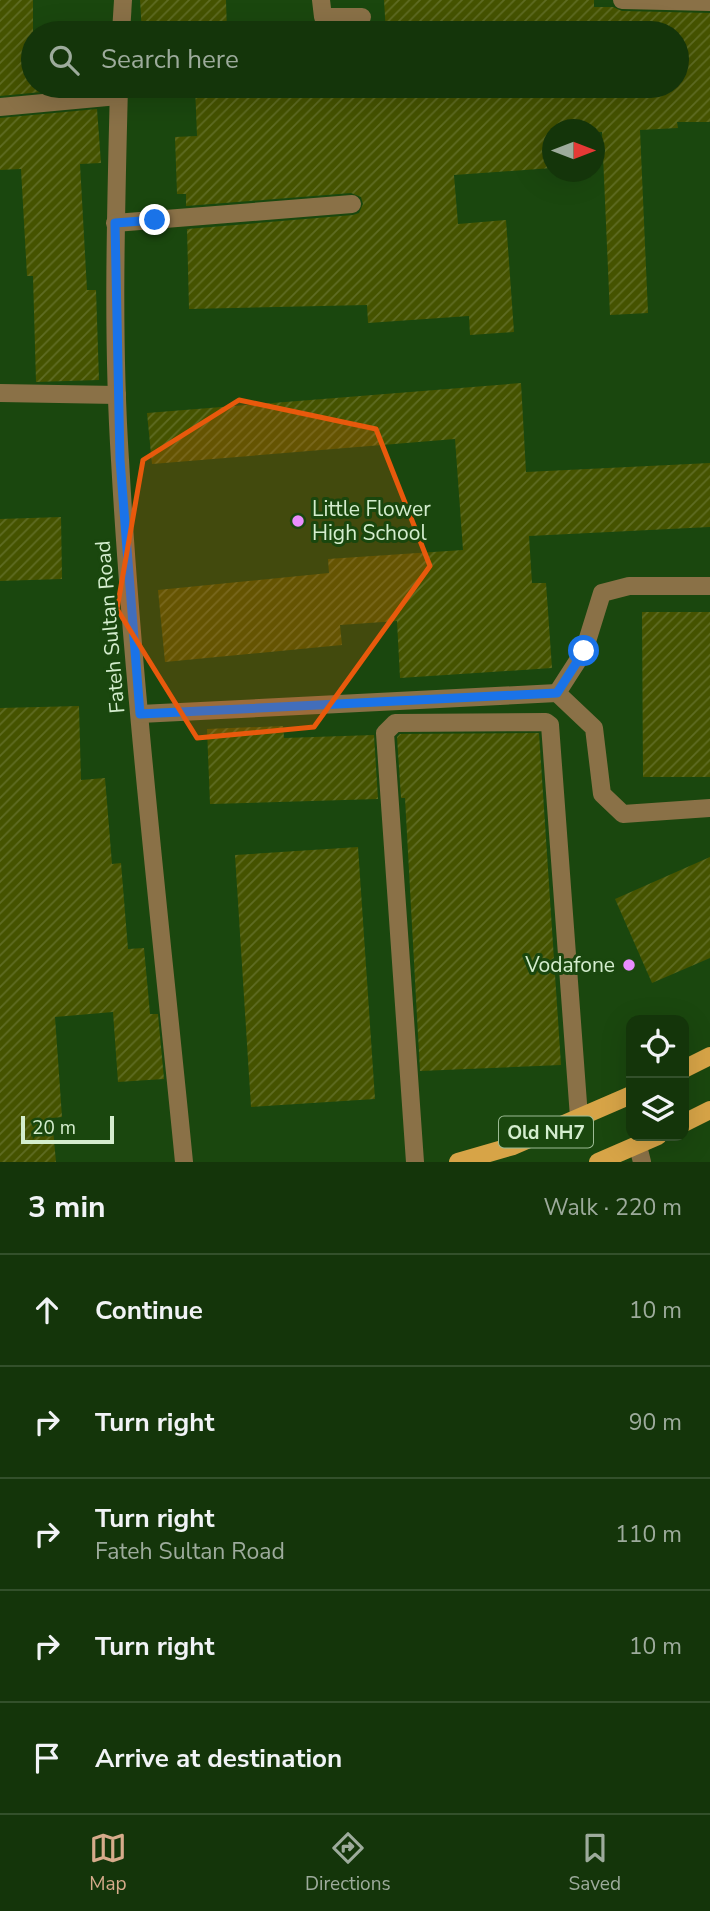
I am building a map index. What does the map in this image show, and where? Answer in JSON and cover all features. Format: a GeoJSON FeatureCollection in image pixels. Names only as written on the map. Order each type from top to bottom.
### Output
{"type":"FeatureCollection","features":[{"type":"Feature","properties":{"kind":"main road"},"geometry":{"type":"LineString","coordinates":[[689,1066],[710,1056]]}},
{"type":"Feature","properties":{"kind":"main road","name":"Old NH7"},"geometry":{"type":"LineString","coordinates":[[458,1162],[513,1146],[626,1097]]}},
{"type":"Feature","properties":{"kind":"main road"},"geometry":{"type":"LineString","coordinates":[[689,1120],[710,1110]]}},
{"type":"Feature","properties":{"kind":"main road","name":"Old NH7"},"geometry":{"type":"LineString","coordinates":[[598,1162],[640,1154],[653,1141]]}},
{"type":"Feature","properties":{"kind":"street"},"geometry":{"type":"LineString","coordinates":[[122,21],[123,0]]}},
{"type":"Feature","properties":{"kind":"street"},"geometry":{"type":"LineString","coordinates":[[321,0],[323,17],[362,17]]}},
{"type":"Feature","properties":{"kind":"street"},"geometry":{"type":"LineString","coordinates":[[622,0],[710,2]]}},
{"type":"Feature","properties":{"kind":"street"},"geometry":{"type":"LineString","coordinates":[[0,107],[67,98]]}},
{"type":"Feature","properties":{"kind":"street","name":"Fateh Sultan Road"},"geometry":{"type":"LineString","coordinates":[[119,98],[115,223],[117,395],[140,714],[184,1162]]}},
{"type":"Feature","properties":{"kind":"street"},"geometry":{"type":"LineString","coordinates":[[115,223],[352,204]]}},
{"type":"Feature","properties":{"kind":"street"},"geometry":{"type":"LineString","coordinates":[[0,393],[117,395]]}},
{"type":"Feature","properties":{"kind":"street"},"geometry":{"type":"LineString","coordinates":[[557,693],[584,651],[602,593],[629,586],[710,586]]}},
{"type":"Feature","properties":{"kind":"street"},"geometry":{"type":"LineString","coordinates":[[140,714],[557,693],[594,729],[602,794],[623,814],[710,808]]}},
{"type":"Feature","properties":{"kind":"street"},"geometry":{"type":"LineString","coordinates":[[415,1162],[385,733],[396,723],[546,722],[551,726],[579,1117]]}},
{"type":"Feature","properties":{"kind":"highlighted area"},"geometry":{"type":"Polygon","coordinates":[[[239,400],[376,429],[430,566],[314,727],[197,738],[117,609],[143,460],[239,400]]]}},
{"type":"Feature","properties":{"kind":"building"},"geometry":{"type":"Polygon","coordinates":[[[0,0],[33,0],[33,21],[21,21],[21,94],[0,96],[0,0]]]}},
{"type":"Feature","properties":{"kind":"building"},"geometry":{"type":"Polygon","coordinates":[[[140,0],[226,0],[227,21],[141,21],[140,0]]]}},
{"type":"Feature","properties":{"kind":"building"},"geometry":{"type":"Polygon","coordinates":[[[384,0],[594,0],[594,7],[613,7],[622,11],[710,13],[710,122],[677,122],[678,128],[640,130],[648,313],[610,315],[604,182],[605,119],[542,119],[542,169],[454,175],[458,224],[506,220],[514,332],[470,335],[469,316],[368,323],[367,305],[189,309],[187,229],[353,215],[359,213],[363,204],[361,197],[351,193],[186,206],[186,194],[177,194],[175,137],[197,136],[195,98],[689,98],[689,21],[385,21],[384,0]]]}},
{"type":"Feature","properties":{"kind":"building"},"geometry":{"type":"Polygon","coordinates":[[[97,109],[101,163],[80,164],[87,290],[96,290],[99,380],[36,382],[33,276],[27,276],[21,169],[0,170],[0,118],[97,109]]]}},
{"type":"Feature","properties":{"kind":"building","name":"Little Flower High School"},"geometry":{"type":"Polygon","coordinates":[[[521,383],[526,472],[710,463],[710,527],[529,536],[532,583],[546,583],[552,668],[400,678],[397,621],[340,625],[342,645],[165,662],[158,590],[329,573],[328,559],[463,550],[455,439],[152,464],[147,413],[521,383]]]}},
{"type":"Feature","properties":{"kind":"building"},"geometry":{"type":"Polygon","coordinates":[[[61,517],[62,579],[0,581],[0,519],[61,517]]]}},
{"type":"Feature","properties":{"kind":"building"},"geometry":{"type":"Polygon","coordinates":[[[642,612],[710,612],[710,777],[643,777],[642,612]]]}},
{"type":"Feature","properties":{"kind":"building"},"geometry":{"type":"Polygon","coordinates":[[[79,706],[81,780],[105,778],[112,864],[121,863],[128,949],[144,948],[150,1014],[158,1014],[164,1079],[118,1082],[113,1012],[55,1017],[62,1117],[52,1118],[56,1162],[0,1162],[0,708],[79,706]]]}},
{"type":"Feature","properties":{"kind":"building"},"geometry":{"type":"Polygon","coordinates":[[[283,726],[284,738],[374,735],[378,799],[210,804],[207,729],[283,726]]]}},
{"type":"Feature","properties":{"kind":"building"},"geometry":{"type":"Polygon","coordinates":[[[539,733],[561,1065],[420,1071],[405,798],[401,798],[397,737],[400,734],[539,733]]]}},
{"type":"Feature","properties":{"kind":"building"},"geometry":{"type":"Polygon","coordinates":[[[358,847],[375,1099],[251,1107],[235,855],[358,847]]]}},
{"type":"Feature","properties":{"kind":"building"},"geometry":{"type":"Polygon","coordinates":[[[710,857],[710,958],[652,983],[615,899],[710,857]]]}},
{"type":"Feature","properties":{"kind":"place","name":"Little Flower High School"},"geometry":{"type":"Point","coordinates":[298,521]}},
{"type":"Feature","properties":{"kind":"place","name":"Vodafone"},"geometry":{"type":"Point","coordinates":[629,965]}},
{"type":"Feature","properties":{"kind":"route"},"geometry":{"type":"LineString","coordinates":[[155,220],[115,223],[120,460],[140,714],[557,693],[584,651]]}}]}
